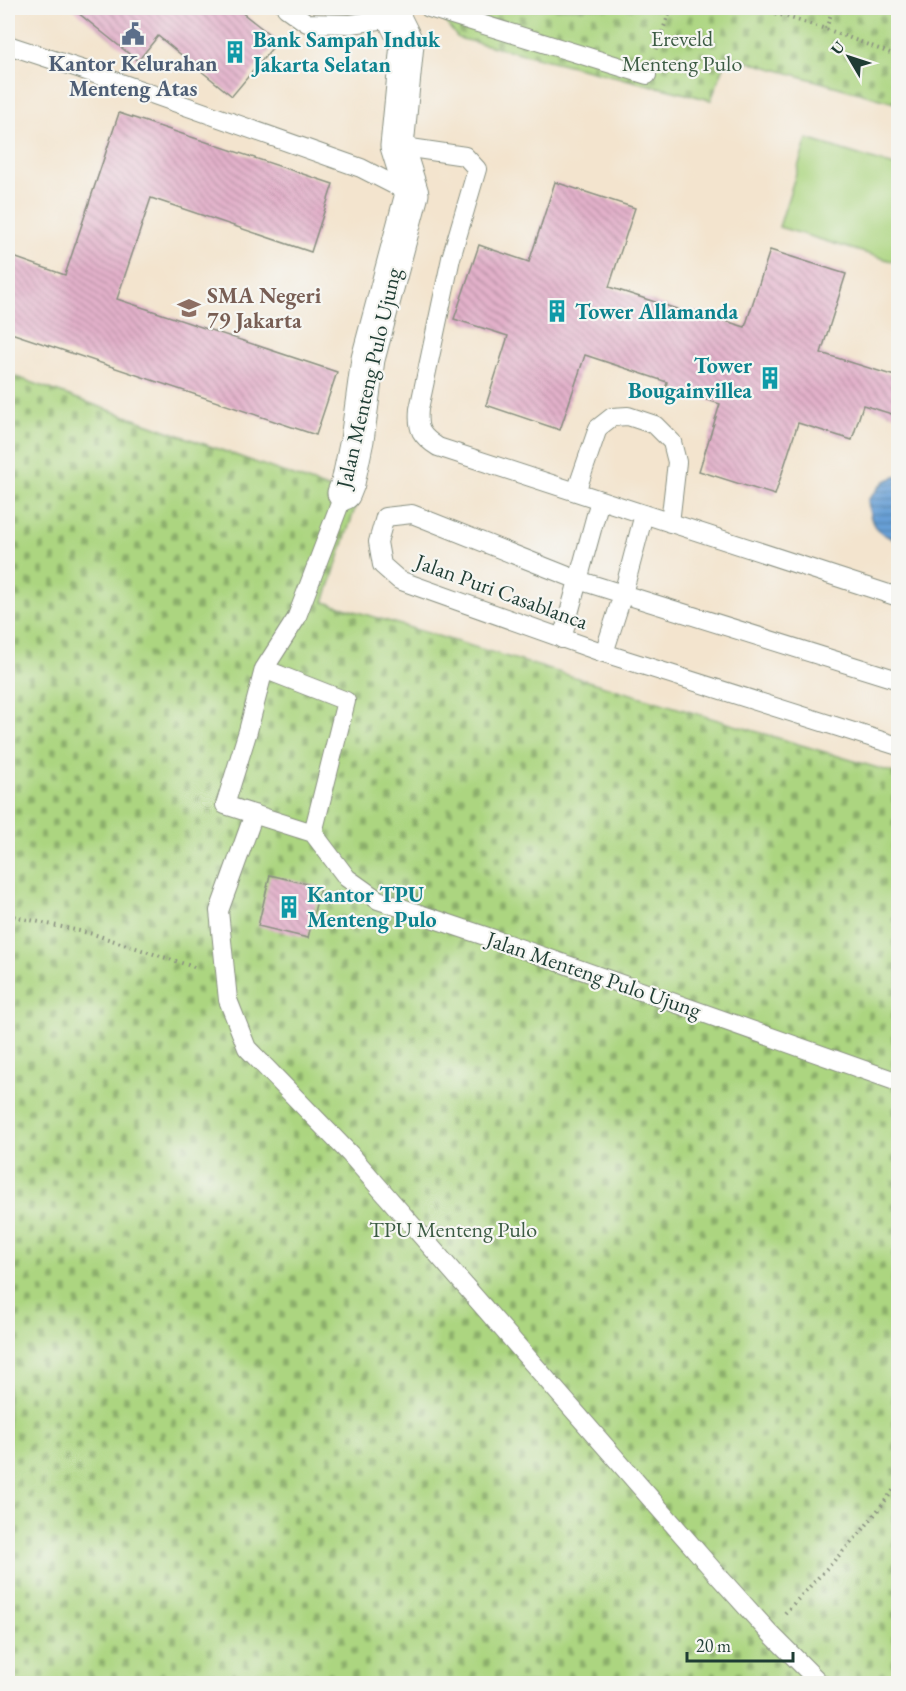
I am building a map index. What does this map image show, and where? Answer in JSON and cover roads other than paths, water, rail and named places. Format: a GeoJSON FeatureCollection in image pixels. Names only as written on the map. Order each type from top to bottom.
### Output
{"type":"FeatureCollection","features":[{"type":"Feature","properties":{"kind":"street"},"geometry":{"type":"LineString","coordinates":[[391,13],[407,44],[397,146],[412,194]]}},
{"type":"Feature","properties":{"kind":"street","name":"Jalan Menteng Pulo Ujung"},"geometry":{"type":"LineString","coordinates":[[344,493],[357,440],[368,359],[412,194]]}},
{"type":"Feature","properties":{"kind":"lane"},"geometry":{"type":"LineString","coordinates":[[286,8],[307,24],[351,24],[391,13]]}},
{"type":"Feature","properties":{"kind":"lane"},"geometry":{"type":"LineString","coordinates":[[429,8],[647,75]]}},
{"type":"Feature","properties":{"kind":"lane"},"geometry":{"type":"LineString","coordinates":[[8,45],[361,168],[412,194]]}},
{"type":"Feature","properties":{"kind":"lane"},"geometry":{"type":"LineString","coordinates":[[397,146],[465,156],[477,169],[451,258],[419,409],[417,423],[425,439],[438,447],[898,597]]}},
{"type":"Feature","properties":{"kind":"lane"},"geometry":{"type":"LineString","coordinates":[[576,492],[598,428],[612,417],[628,416],[655,425],[672,442],[676,462],[670,523]]}},
{"type":"Feature","properties":{"kind":"lane","name":"Jalan Menteng Pulo Ujung"},"geometry":{"type":"LineString","coordinates":[[344,493],[296,619],[264,669],[225,805],[312,833],[347,878],[378,900],[898,1082]]}},
{"type":"Feature","properties":{"kind":"lane"},"geometry":{"type":"LineString","coordinates":[[562,639],[600,500]]}},
{"type":"Feature","properties":{"kind":"lane","name":"Jalan Puri Casablanca"},"geometry":{"type":"LineString","coordinates":[[898,680],[578,580],[412,514],[385,518],[378,542],[382,565],[399,580],[604,653],[898,746]]}},
{"type":"Feature","properties":{"kind":"lane"},"geometry":{"type":"LineString","coordinates":[[604,653],[623,594],[644,514]]}},
{"type":"Feature","properties":{"kind":"lane"},"geometry":{"type":"LineString","coordinates":[[264,669],[346,700],[312,833]]}},
{"type":"Feature","properties":{"kind":"lane"},"geometry":{"type":"LineString","coordinates":[[254,814],[219,910],[228,1000],[247,1048],[350,1154],[712,1570],[768,1631],[821,1683]]}},
{"type":"Feature","properties":{"kind":"water"},"geometry":{"type":"Polygon","coordinates":[[[898,476],[898,542],[875,527],[870,516],[868,500],[885,481],[898,476]]]}},
{"type":"Feature","properties":{"kind":"place","name":"Kantor Kelurahan Menteng Atas"},"geometry":{"type":"Point","coordinates":[133,34]}},
{"type":"Feature","properties":{"kind":"place","name":"Bank Sampah Induk Jakarta Selatan"},"geometry":{"type":"Point","coordinates":[235,52]}},
{"type":"Feature","properties":{"kind":"place","name":"SMA Negeri 79 Jakarta"},"geometry":{"type":"Point","coordinates":[189,308]}},
{"type":"Feature","properties":{"kind":"place","name":"Tower Allamanda"},"geometry":{"type":"Point","coordinates":[557,311]}},
{"type":"Feature","properties":{"kind":"place","name":"Tower Bougainvillea"},"geometry":{"type":"Point","coordinates":[770,378]}},
{"type":"Feature","properties":{"kind":"place","name":"Kantor TPU Menteng Pulo"},"geometry":{"type":"Point","coordinates":[289,907]}},
{"type":"Feature","properties":{"kind":"park label","name":"Ereveld Menteng Pulo"},"geometry":{"type":"Point","coordinates":[682,50]}},
{"type":"Feature","properties":{"kind":"park label","name":"TPU Menteng Pulo"},"geometry":{"type":"Point","coordinates":[453,1229]}}]}
